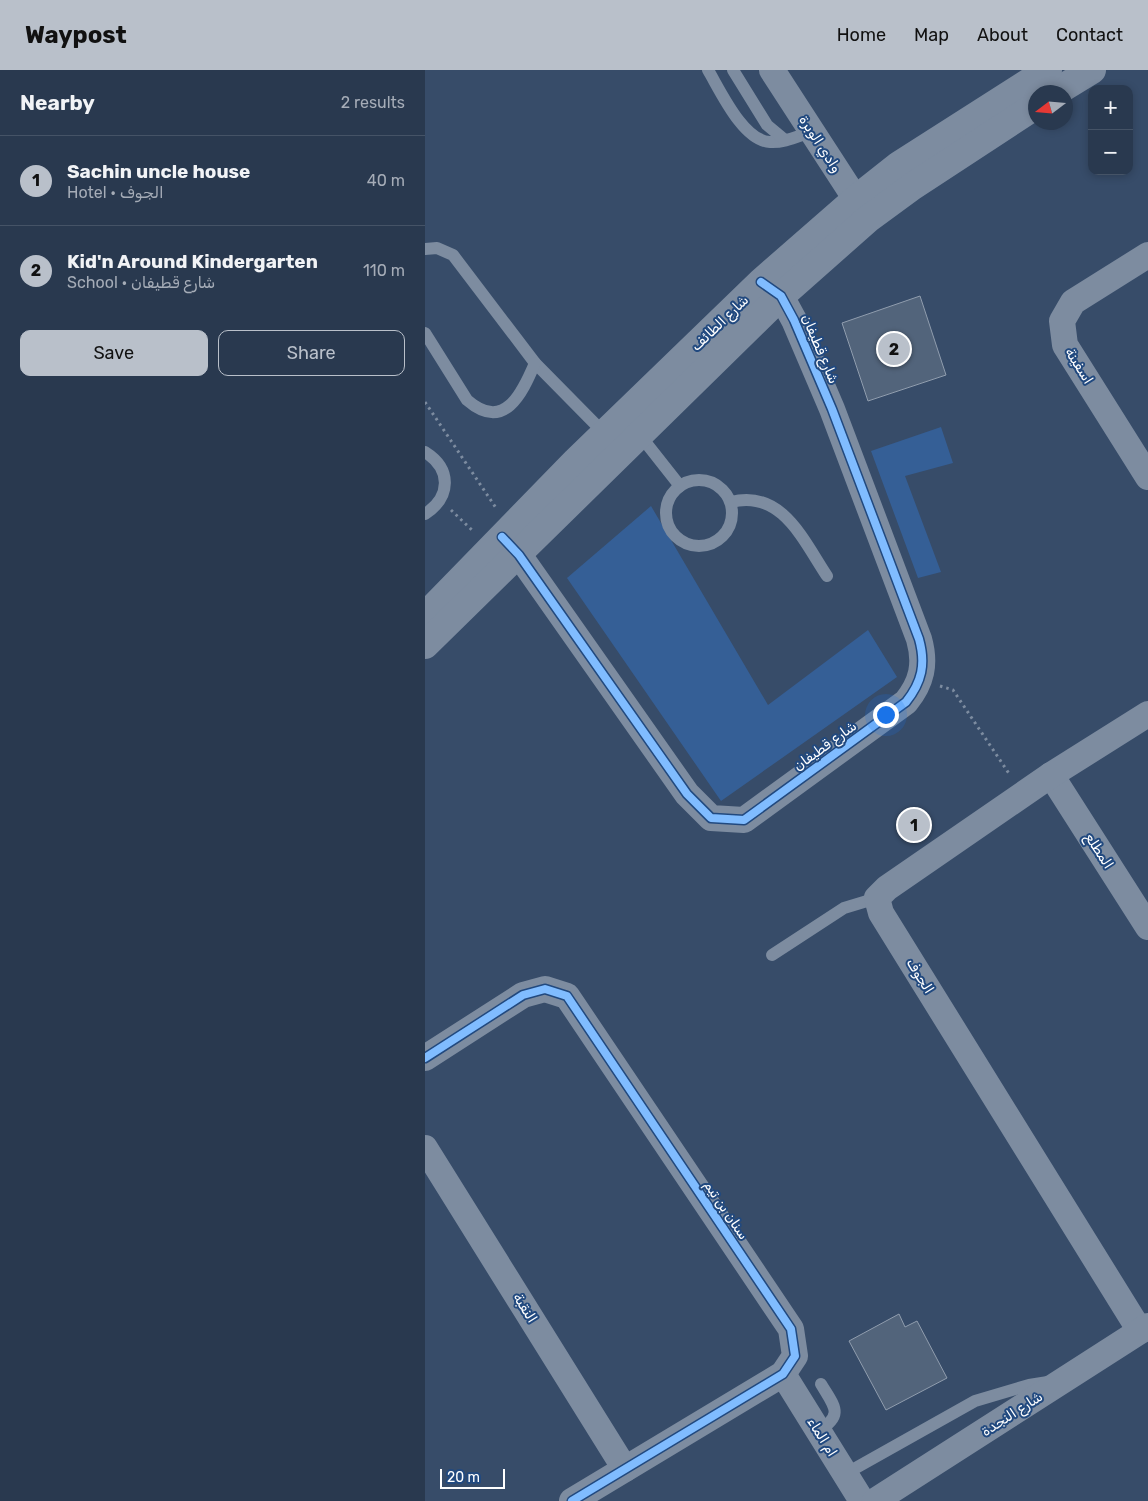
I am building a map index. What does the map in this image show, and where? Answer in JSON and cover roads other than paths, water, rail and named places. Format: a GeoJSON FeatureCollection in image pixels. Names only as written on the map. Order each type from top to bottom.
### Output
{"type":"FeatureCollection","features":[{"type":"Feature","properties":{"kind":"street","name":"وادي الوبرة"},"geometry":{"type":"LineString","coordinates":[[772,70],[862,209]]}},
{"type":"Feature","properties":{"kind":"street","name":"شارع الطائف"},"geometry":{"type":"LineString","coordinates":[[425,645],[505,542],[575,461],[862,209],[899,165],[1048,70]]}},
{"type":"Feature","properties":{"kind":"street"},"geometry":{"type":"LineString","coordinates":[[1067,85],[1092,70]]}},
{"type":"Feature","properties":{"kind":"street","name":"شارع الطائف"},"geometry":{"type":"LineString","coordinates":[[862,209],[913,186],[1028,111]]}},
{"type":"Feature","properties":{"kind":"street","name":"اسفينة"},"geometry":{"type":"LineString","coordinates":[[1148,254],[1073,302],[1062,321],[1065,345],[1148,477]]}},
{"type":"Feature","properties":{"kind":"street","name":"شارع الطائف"},"geometry":{"type":"LineString","coordinates":[[425,616],[505,542],[639,434],[771,289]]}},
{"type":"Feature","properties":{"kind":"street","name":"شارع قطيفان"},"geometry":{"type":"LineString","coordinates":[[505,542],[687,794],[711,818],[744,820],[906,702],[921,679],[923,652],[919,639],[832,409],[795,320],[771,289]]}},
{"type":"Feature","properties":{"kind":"street"},"geometry":{"type":"LineString","coordinates":[[877,898],[887,888],[1051,775],[1148,714]]}},
{"type":"Feature","properties":{"kind":"street","name":"المطلع"},"geometry":{"type":"LineString","coordinates":[[1051,775],[1148,927]]}},
{"type":"Feature","properties":{"kind":"street","name":"الجوف"},"geometry":{"type":"LineString","coordinates":[[877,898],[881,913],[1144,1329]]}},
{"type":"Feature","properties":{"kind":"street","name":"سنان بن تيم"},"geometry":{"type":"LineString","coordinates":[[425,1058],[523,995],[545,988],[567,996],[791,1329],[795,1356],[783,1374]]}},
{"type":"Feature","properties":{"kind":"street","name":"النقبة"},"geometry":{"type":"LineString","coordinates":[[425,1148],[625,1469]]}},
{"type":"Feature","properties":{"kind":"street","name":"شارع النجدة"},"geometry":{"type":"LineString","coordinates":[[875,1501],[1144,1329]]}},
{"type":"Feature","properties":{"kind":"street"},"geometry":{"type":"LineString","coordinates":[[572,1501],[783,1374]]}},
{"type":"Feature","properties":{"kind":"street","name":"ام الماء"},"geometry":{"type":"LineString","coordinates":[[783,1374],[862,1501]]}},
{"type":"Feature","properties":{"kind":"lane"},"geometry":{"type":"LineString","coordinates":[[708,70],[749,134],[763,141],[785,140],[811,132]]}},
{"type":"Feature","properties":{"kind":"lane"},"geometry":{"type":"LineString","coordinates":[[733,70],[767,125],[785,140]]}},
{"type":"Feature","properties":{"kind":"lane"},"geometry":{"type":"LineString","coordinates":[[425,249],[437,248],[453,255],[535,363],[605,434]]}},
{"type":"Feature","properties":{"kind":"lane"},"geometry":{"type":"LineString","coordinates":[[425,333],[467,400],[476,408],[488,412],[501,411],[519,397],[535,363]]}},
{"type":"Feature","properties":{"kind":"lane"},"geometry":{"type":"LineString","coordinates":[[639,434],[679,486]]}},
{"type":"Feature","properties":{"kind":"lane"},"geometry":{"type":"LineString","coordinates":[[425,452],[435,458],[442,469],[445,485],[441,501],[425,514]]}},
{"type":"Feature","properties":{"kind":"lane"},"geometry":{"type":"LineString","coordinates":[[691,480],[703,480],[715,484],[725,492],[731,502],[733,515],[721,539],[709,545],[696,547],[683,543],[673,534],[667,522],[666,508],[670,496],[679,486],[691,480]]}},
{"type":"Feature","properties":{"kind":"lane"},"geometry":{"type":"LineString","coordinates":[[731,502],[753,500],[763,502],[782,513],[827,576]]}},
{"type":"Feature","properties":{"kind":"lane"},"geometry":{"type":"LineString","coordinates":[[772,955],[844,908],[877,898]]}},
{"type":"Feature","properties":{"kind":"lane"},"geometry":{"type":"LineString","coordinates":[[845,1474],[975,1401],[1029,1385],[1065,1380]]}},
{"type":"Feature","properties":{"kind":"lane"},"geometry":{"type":"LineString","coordinates":[[818,1431],[831,1424],[836,1414],[821,1384]]}},
{"type":"Feature","properties":{"kind":"place","name":"Kid'n Around Kindergarten"},"geometry":{"type":"Point","coordinates":[894,349]}},
{"type":"Feature","properties":{"kind":"place","name":"Sachin uncle house"},"geometry":{"type":"Point","coordinates":[914,825]}}]}
